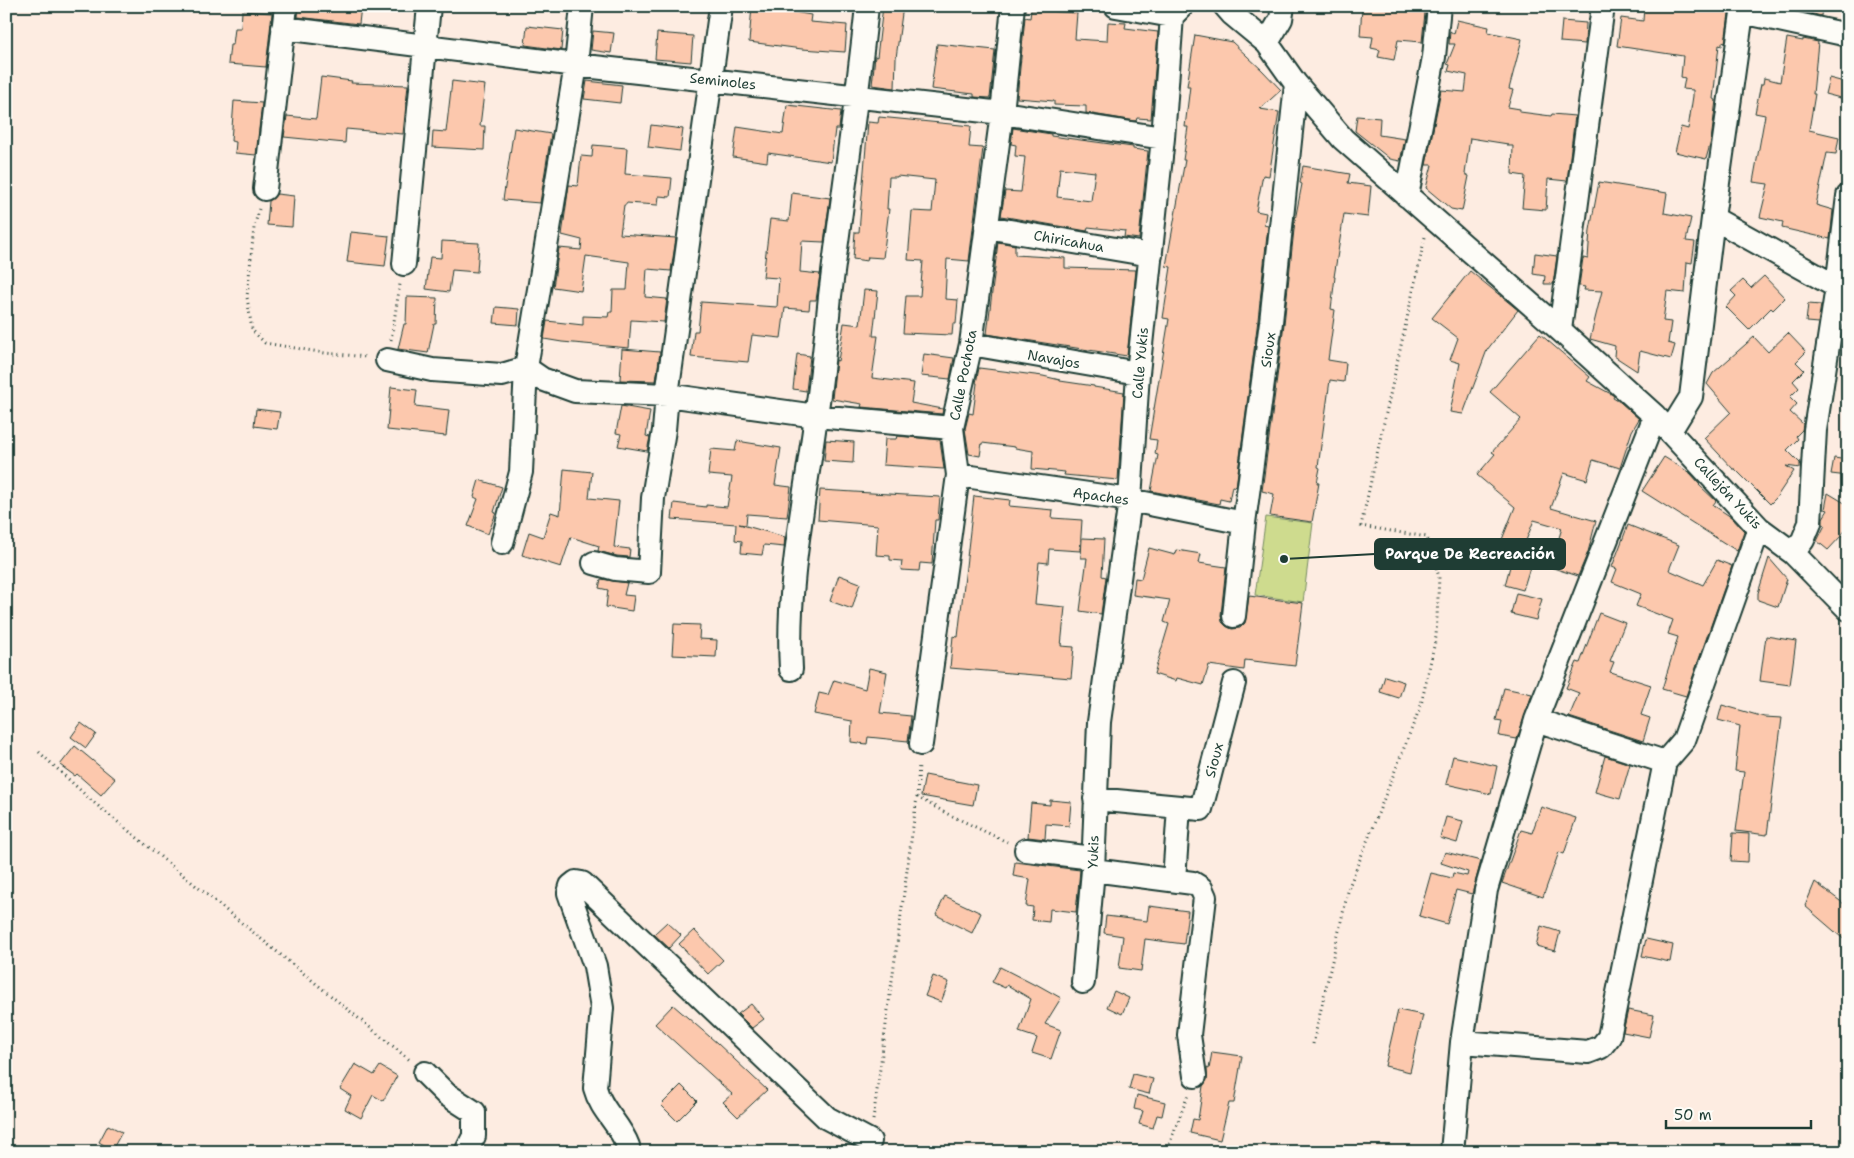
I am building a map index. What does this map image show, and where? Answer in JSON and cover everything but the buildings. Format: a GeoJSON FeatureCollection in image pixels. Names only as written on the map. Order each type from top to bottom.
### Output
{"type":"FeatureCollection","features":[{"type":"Feature","properties":{"kind":"street"},"geometry":{"type":"LineString","coordinates":[[265,189],[286,6]]}},
{"type":"Feature","properties":{"kind":"street"},"geometry":{"type":"LineString","coordinates":[[404,264],[429,6]]}},
{"type":"Feature","properties":{"kind":"street"},"geometry":{"type":"LineString","coordinates":[[502,543],[521,472],[526,368],[576,65],[582,6]]}},
{"type":"Feature","properties":{"kind":"street"},"geometry":{"type":"LineString","coordinates":[[594,563],[615,569],[649,572],[653,498],[664,430],[667,395],[721,6]]}},
{"type":"Feature","properties":{"kind":"street"},"geometry":{"type":"LineString","coordinates":[[791,669],[789,642],[792,588],[858,96],[867,6]]}},
{"type":"Feature","properties":{"kind":"street","name":"Calle Pochota"},"geometry":{"type":"LineString","coordinates":[[921,744],[958,475],[952,428],[971,344],[1002,113],[1013,6]]}},
{"type":"Feature","properties":{"kind":"street"},"geometry":{"type":"LineString","coordinates":[[1116,6],[1177,11]]}},
{"type":"Feature","properties":{"kind":"street","name":"Callejón Yukis"},"geometry":{"type":"LineString","coordinates":[[1226,6],[1232,14],[1267,43],[1296,84],[1343,139],[1430,214],[1663,423],[1759,528],[1793,554],[1846,602]]}},
{"type":"Feature","properties":{"kind":"street"},"geometry":{"type":"LineString","coordinates":[[1267,43],[1281,20],[1283,6]]}},
{"type":"Feature","properties":{"kind":"street"},"geometry":{"type":"LineString","coordinates":[[1407,196],[1434,56],[1439,6]]}},
{"type":"Feature","properties":{"kind":"street"},"geometry":{"type":"LineString","coordinates":[[1560,330],[1603,6]]}},
{"type":"Feature","properties":{"kind":"street"},"geometry":{"type":"LineString","coordinates":[[1452,1152],[1462,1042],[1486,890],[1536,720],[1663,423],[1691,397],[1713,218],[1743,9],[1848,35]]}},
{"type":"Feature","properties":{"kind":"street","name":"Calle Yukis"},"geometry":{"type":"LineString","coordinates":[[1099,722],[1130,500],[1138,373],[1177,11]]}},
{"type":"Feature","properties":{"kind":"street","name":"Seminoles"},"geometry":{"type":"LineString","coordinates":[[283,28],[576,65],[1002,113],[1163,138]]}},
{"type":"Feature","properties":{"kind":"street","name":"Sioux"},"geometry":{"type":"LineString","coordinates":[[1234,616],[1244,523],[1272,322],[1296,84]]}},
{"type":"Feature","properties":{"kind":"street"},"geometry":{"type":"LineString","coordinates":[[1793,554],[1803,540],[1810,523],[1815,430],[1842,287],[1848,196]]}},
{"type":"Feature","properties":{"kind":"street"},"geometry":{"type":"LineString","coordinates":[[1713,218],[1842,287]]}},
{"type":"Feature","properties":{"kind":"street","name":"Chiricahua"},"geometry":{"type":"LineString","coordinates":[[986,227],[1151,255]]}},
{"type":"Feature","properties":{"kind":"street","name":"Navajos"},"geometry":{"type":"LineString","coordinates":[[971,344],[1138,373]]}},
{"type":"Feature","properties":{"kind":"street"},"geometry":{"type":"LineString","coordinates":[[387,360],[432,370],[502,375],[526,368]]}},
{"type":"Feature","properties":{"kind":"street"},"geometry":{"type":"LineString","coordinates":[[526,368],[542,379],[575,391],[667,395],[816,416],[952,428]]}},
{"type":"Feature","properties":{"kind":"street","name":"Apaches"},"geometry":{"type":"LineString","coordinates":[[958,475],[1130,500],[1244,523]]}},
{"type":"Feature","properties":{"kind":"street"},"geometry":{"type":"LineString","coordinates":[[1462,1042],[1588,1052],[1600,1047],[1609,1036],[1665,762],[1684,740],[1759,528]]}},
{"type":"Feature","properties":{"kind":"street","name":"Sioux"},"geometry":{"type":"LineString","coordinates":[[1174,880],[1190,808],[1234,683]]}},
{"type":"Feature","properties":{"kind":"street"},"geometry":{"type":"LineString","coordinates":[[1536,720],[1665,762]]}},
{"type":"Feature","properties":{"kind":"street","name":"Yukis"},"geometry":{"type":"LineString","coordinates":[[1083,982],[1093,864],[1099,722]]}},
{"type":"Feature","properties":{"kind":"street"},"geometry":{"type":"LineString","coordinates":[[1095,799],[1190,808]]}},
{"type":"Feature","properties":{"kind":"street"},"geometry":{"type":"LineString","coordinates":[[1026,850],[1193,883],[1201,888],[1205,897],[1189,1035],[1195,1076]]}},
{"type":"Feature","properties":{"kind":"street"},"geometry":{"type":"LineString","coordinates":[[626,1152],[628,1146],[625,1137],[598,1100],[596,1088],[602,1008],[595,966],[569,893],[571,886],[576,882],[582,883],[827,1118],[870,1141]]}},
{"type":"Feature","properties":{"kind":"street"},"geometry":{"type":"LineString","coordinates":[[425,1073],[446,1094],[474,1112],[474,1136],[466,1152]]}},
{"type":"Feature","properties":{"kind":"path"},"geometry":{"type":"LineString","coordinates":[[265,189],[254,228],[247,297],[252,330],[265,343],[325,353],[387,360],[404,264]]}},
{"type":"Feature","properties":{"kind":"path"},"geometry":{"type":"LineString","coordinates":[[1313,1044],[1349,887],[1421,706],[1436,637],[1439,577],[1427,538],[1360,526],[1430,214]]}},
{"type":"Feature","properties":{"kind":"path"},"geometry":{"type":"LineString","coordinates":[[870,1141],[917,797],[921,744]]}},
{"type":"Feature","properties":{"kind":"path"},"geometry":{"type":"LineString","coordinates":[[39,752],[92,801],[425,1073]]}},
{"type":"Feature","properties":{"kind":"path"},"geometry":{"type":"LineString","coordinates":[[917,797],[948,814],[1026,850]]}},
{"type":"Feature","properties":{"kind":"path"},"geometry":{"type":"LineString","coordinates":[[1170,1152],[1167,1150],[1195,1076]]}},
{"type":"Feature","properties":{"kind":"green space"},"geometry":{"type":"Polygon","coordinates":[[[1266,517],[1313,523],[1303,602],[1255,595],[1266,517]]]}},
{"type":"Feature","properties":{"kind":"place","name":"Parque De Recreación"},"geometry":{"type":"Point","coordinates":[1284,559]}}]}
